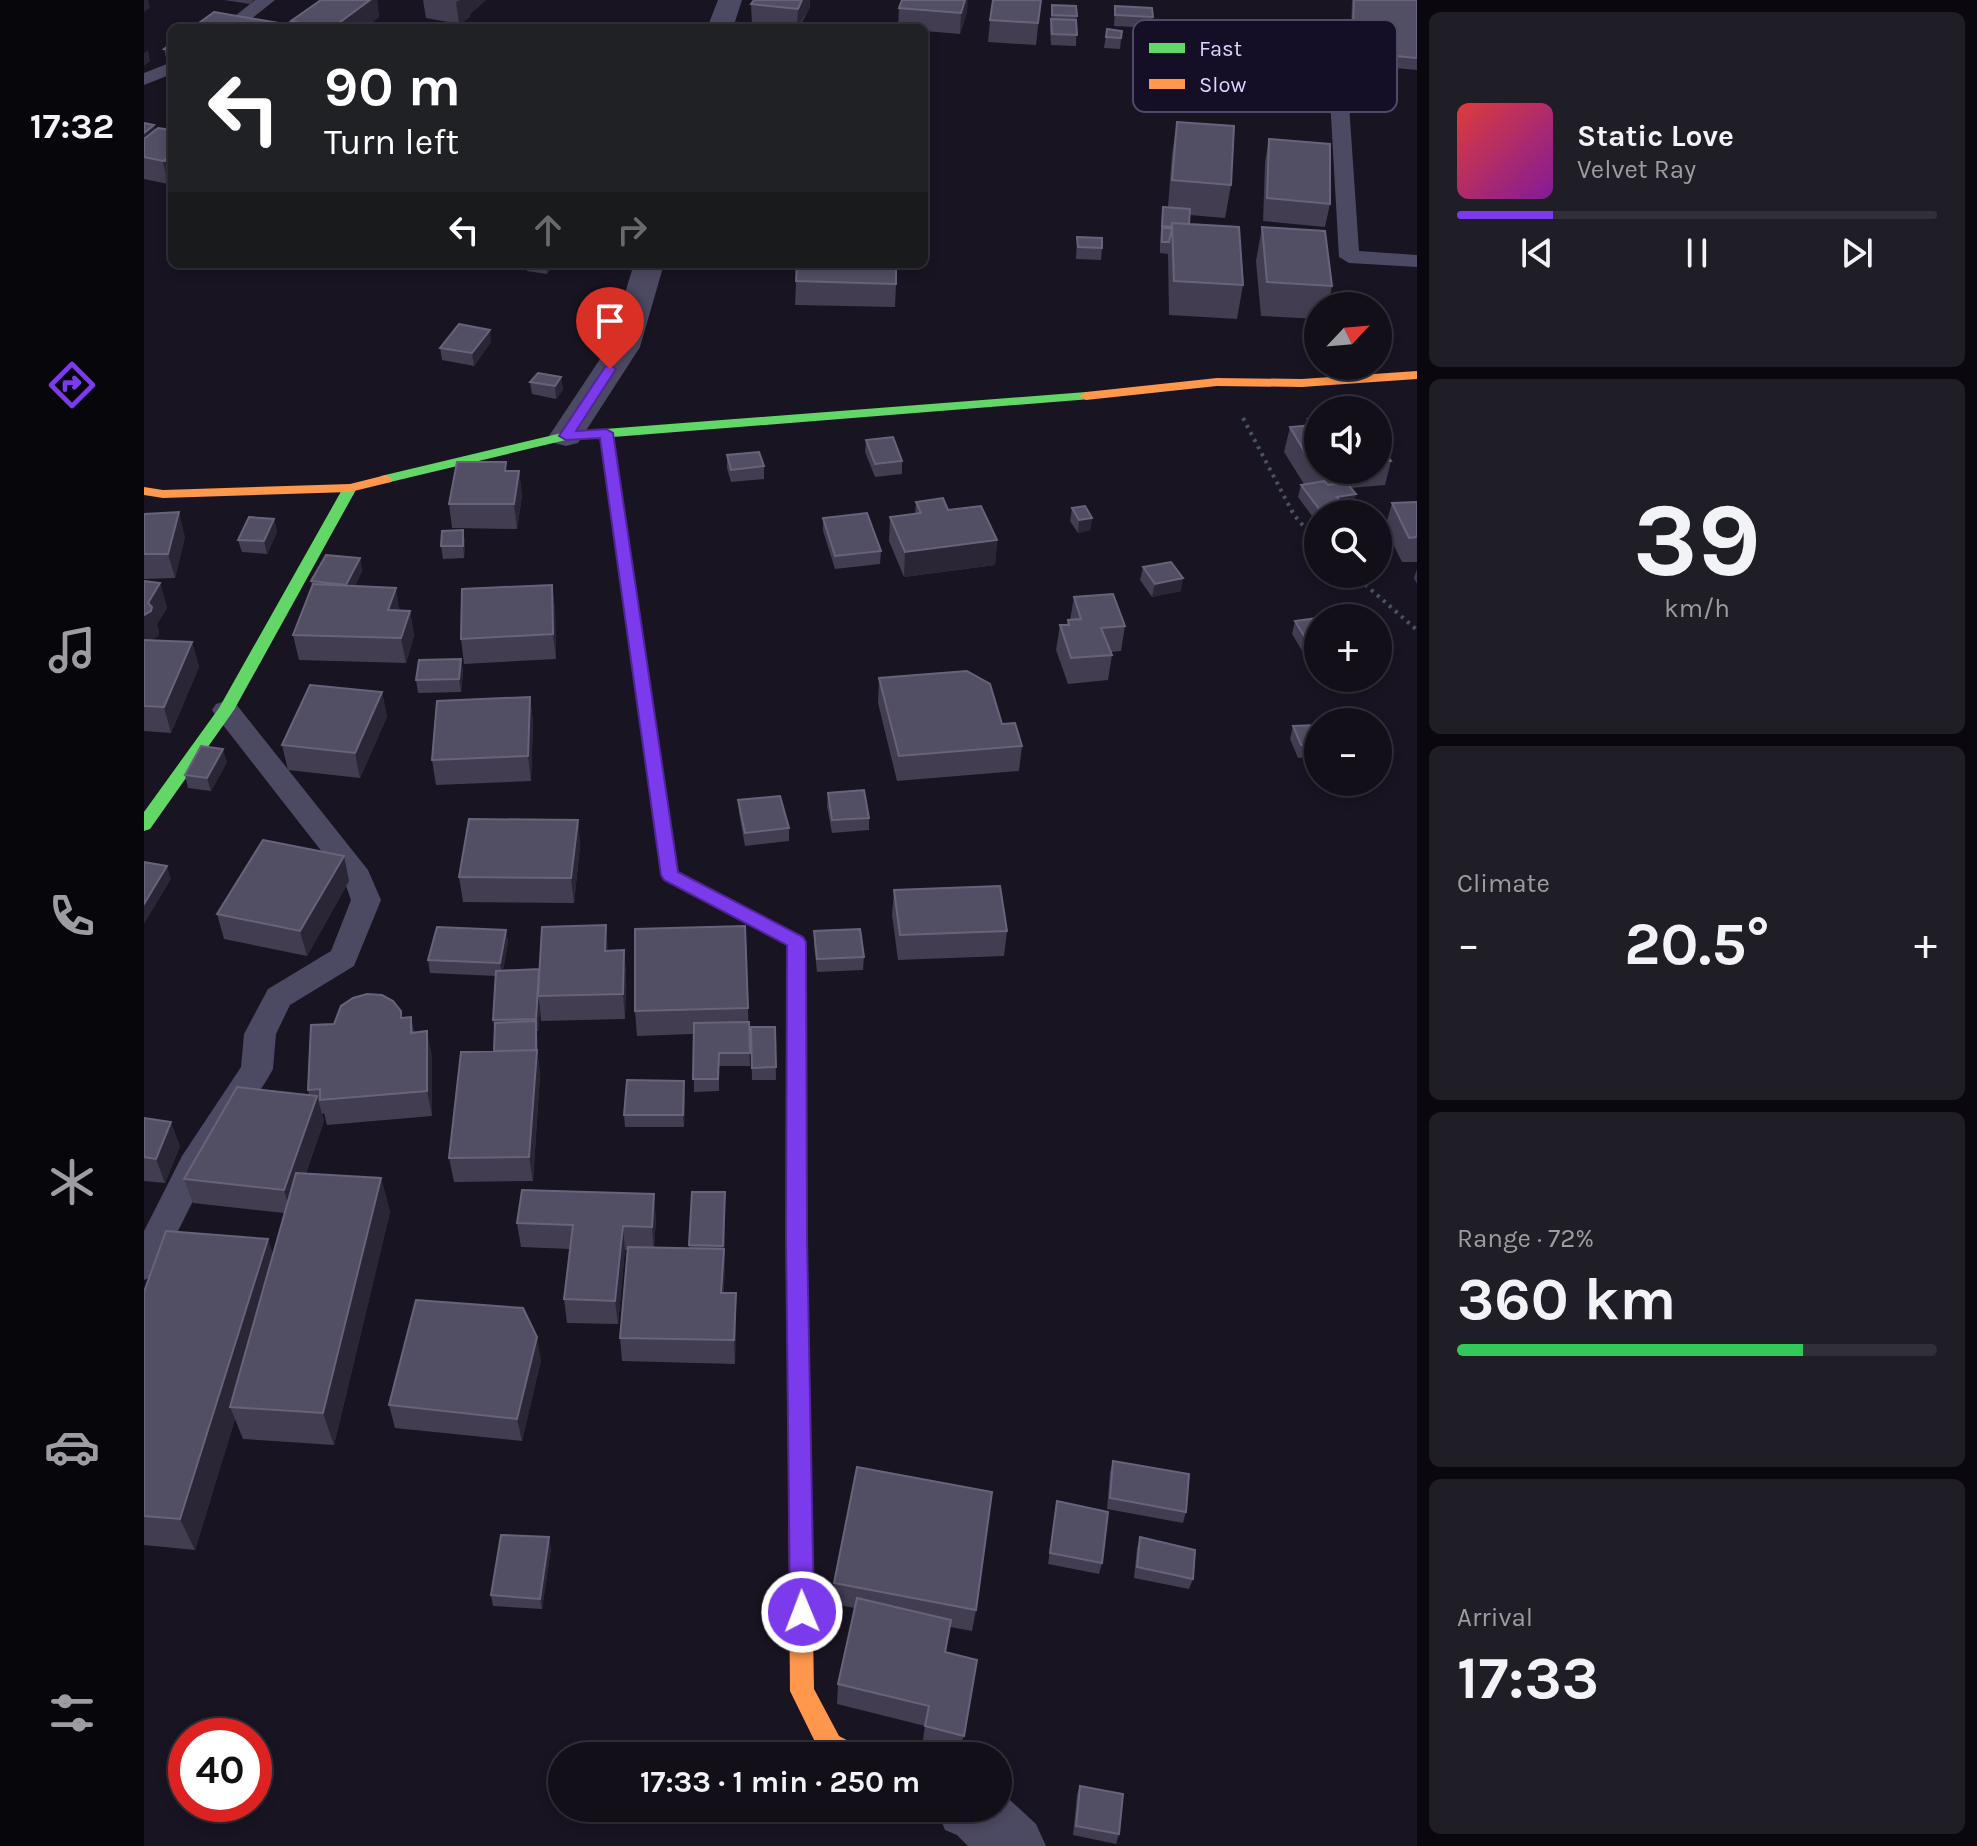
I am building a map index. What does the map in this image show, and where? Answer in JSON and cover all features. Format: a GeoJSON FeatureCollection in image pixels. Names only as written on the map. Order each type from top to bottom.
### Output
{"type":"FeatureCollection","features":[{"type":"Feature","properties":{"kind":"street"},"geometry":{"type":"LineString","coordinates":[[721,24],[730,0]]}},
{"type":"Feature","properties":{"kind":"street"},"geometry":{"type":"LineString","coordinates":[[566,436],[624,347],[648,268]]}},
{"type":"Feature","properties":{"kind":"street"},"geometry":{"type":"LineString","coordinates":[[144,491],[163,494],[350,488],[566,436],[1061,399],[1217,382],[1302,383],[1417,375]]}},
{"type":"Feature","properties":{"kind":"street"},"geometry":{"type":"LineString","coordinates":[[606,433],[670,875],[796,942],[802,1691],[828,1742]]}},
{"type":"Feature","properties":{"kind":"street"},"geometry":{"type":"LineString","coordinates":[[144,825],[226,710],[350,488]]}},
{"type":"Feature","properties":{"kind":"street"},"geometry":{"type":"LineString","coordinates":[[989,1822],[1014,1846]]}},
{"type":"Feature","properties":{"kind":"lane"},"geometry":{"type":"LineString","coordinates":[[234,24],[266,0]]}},
{"type":"Feature","properties":{"kind":"lane"},"geometry":{"type":"LineString","coordinates":[[144,80],[168,69]]}},
{"type":"Feature","properties":{"kind":"lane"},"geometry":{"type":"LineString","coordinates":[[1340,112],[1349,257],[1417,261]]}},
{"type":"Feature","properties":{"kind":"lane"},"geometry":{"type":"LineString","coordinates":[[144,1265],[194,1166],[257,1069],[260,1034],[279,997],[343,958],[366,900],[358,877],[226,710]]}},
{"type":"Feature","properties":{"kind":"path"},"geometry":{"type":"LineString","coordinates":[[1217,382],[1253,431],[1285,503],[1304,531]]}},
{"type":"Feature","properties":{"kind":"path"},"geometry":{"type":"LineString","coordinates":[[1369,588],[1417,630]]}},
{"type":"Feature","properties":{"kind":"building"},"geometry":{"type":"Polygon","coordinates":[[[321,0],[370,0],[337,24],[291,21],[321,0]]]}},
{"type":"Feature","properties":{"kind":"building"},"geometry":{"type":"Polygon","coordinates":[[[754,0],[802,0],[798,9],[751,4],[754,0]]]}},
{"type":"Feature","properties":{"kind":"building"},"geometry":{"type":"Polygon","coordinates":[[[902,0],[965,0],[961,13],[899,8],[902,0]]]}},
{"type":"Feature","properties":{"kind":"building"},"geometry":{"type":"Polygon","coordinates":[[[993,0],[1041,0],[1038,23],[990,20],[993,0]]]}},
{"type":"Feature","properties":{"kind":"building"},"geometry":{"type":"Polygon","coordinates":[[[1354,0],[1417,0],[1417,58],[1397,56],[1397,20],[1353,20],[1354,0]]]}},
{"type":"Feature","properties":{"kind":"building"},"geometry":{"type":"Polygon","coordinates":[[[1052,5],[1076,6],[1077,16],[1052,15],[1052,5]]]}},
{"type":"Feature","properties":{"kind":"building"},"geometry":{"type":"Polygon","coordinates":[[[1115,6],[1152,8],[1153,17],[1115,15],[1115,6]]]}},
{"type":"Feature","properties":{"kind":"building"},"geometry":{"type":"Polygon","coordinates":[[[214,12],[284,24],[198,24],[214,12]]]}},
{"type":"Feature","properties":{"kind":"building"},"geometry":{"type":"Polygon","coordinates":[[[1051,19],[1076,20],[1077,35],[1052,34],[1051,19]]]}},
{"type":"Feature","properties":{"kind":"building"},"geometry":{"type":"Polygon","coordinates":[[[1107,29],[1122,31],[1121,38],[1106,37],[1107,29]]]}},
{"type":"Feature","properties":{"kind":"building"},"geometry":{"type":"Polygon","coordinates":[[[1177,122],[1234,126],[1231,185],[1172,180],[1177,122]]]}},
{"type":"Feature","properties":{"kind":"building"},"geometry":{"type":"Polygon","coordinates":[[[144,123],[154,125],[144,133],[144,123]]]}},
{"type":"Feature","properties":{"kind":"building"},"geometry":{"type":"Polygon","coordinates":[[[158,128],[168,129],[168,157],[163,161],[144,157],[144,139],[158,128]]]}},
{"type":"Feature","properties":{"kind":"building"},"geometry":{"type":"Polygon","coordinates":[[[1269,139],[1330,144],[1330,204],[1267,198],[1269,139]]]}},
{"type":"Feature","properties":{"kind":"building"},"geometry":{"type":"Polygon","coordinates":[[[1163,207],[1190,209],[1189,224],[1162,226],[1163,207]]]}},
{"type":"Feature","properties":{"kind":"building"},"geometry":{"type":"Polygon","coordinates":[[[1172,223],[1239,227],[1243,285],[1174,281],[1172,223]]]}},
{"type":"Feature","properties":{"kind":"building"},"geometry":{"type":"Polygon","coordinates":[[[1262,227],[1325,231],[1332,286],[1267,282],[1262,227]]]}},
{"type":"Feature","properties":{"kind":"building"},"geometry":{"type":"Polygon","coordinates":[[[1162,228],[1172,228],[1169,242],[1162,242],[1162,228]]]}},
{"type":"Feature","properties":{"kind":"building"},"geometry":{"type":"Polygon","coordinates":[[[1077,237],[1102,238],[1102,248],[1078,247],[1077,237]]]}},
{"type":"Feature","properties":{"kind":"building"},"geometry":{"type":"Polygon","coordinates":[[[797,268],[896,268],[896,284],[796,281],[797,268]]]}},
{"type":"Feature","properties":{"kind":"building"},"geometry":{"type":"Polygon","coordinates":[[[459,324],[490,330],[472,353],[440,348],[459,324]]]}},
{"type":"Feature","properties":{"kind":"building"},"geometry":{"type":"Polygon","coordinates":[[[538,373],[561,377],[555,386],[530,382],[538,373]]]}},
{"type":"Feature","properties":{"kind":"building"},"geometry":{"type":"Polygon","coordinates":[[[1304,426],[1304,451],[1290,427],[1304,426]]]}},
{"type":"Feature","properties":{"kind":"building"},"geometry":{"type":"Polygon","coordinates":[[[893,437],[902,461],[875,464],[866,440],[893,437]]]}},
{"type":"Feature","properties":{"kind":"building"},"geometry":{"type":"Polygon","coordinates":[[[759,452],[764,466],[731,470],[727,455],[759,452]]]}},
{"type":"Feature","properties":{"kind":"building"},"geometry":{"type":"Polygon","coordinates":[[[457,462],[506,462],[505,471],[519,471],[514,504],[449,504],[457,462]]]}},
{"type":"Feature","properties":{"kind":"building"},"geometry":{"type":"Polygon","coordinates":[[[1348,484],[1356,494],[1337,497],[1339,500],[1312,500],[1301,485],[1348,484]]]}},
{"type":"Feature","properties":{"kind":"building"},"geometry":{"type":"Polygon","coordinates":[[[943,498],[948,510],[981,506],[997,540],[905,552],[890,517],[921,513],[916,502],[943,498]]]}},
{"type":"Feature","properties":{"kind":"building"},"geometry":{"type":"Polygon","coordinates":[[[1417,502],[1417,537],[1409,538],[1392,503],[1417,502]]]}},
{"type":"Feature","properties":{"kind":"building"},"geometry":{"type":"Polygon","coordinates":[[[1085,506],[1092,518],[1079,520],[1072,508],[1085,506]]]}},
{"type":"Feature","properties":{"kind":"building"},"geometry":{"type":"Polygon","coordinates":[[[179,512],[168,554],[144,554],[144,514],[179,512]]]}},
{"type":"Feature","properties":{"kind":"building"},"geometry":{"type":"Polygon","coordinates":[[[867,513],[881,551],[835,556],[823,518],[867,513]]]}},
{"type":"Feature","properties":{"kind":"building"},"geometry":{"type":"Polygon","coordinates":[[[249,517],[274,519],[264,541],[238,540],[249,517]]]}},
{"type":"Feature","properties":{"kind":"building"},"geometry":{"type":"Polygon","coordinates":[[[463,530],[463,546],[441,546],[442,531],[463,530]]]}},
{"type":"Feature","properties":{"kind":"building"},"geometry":{"type":"Polygon","coordinates":[[[326,555],[360,558],[346,585],[311,581],[326,555]]]}},
{"type":"Feature","properties":{"kind":"building"},"geometry":{"type":"Polygon","coordinates":[[[1171,562],[1183,578],[1155,584],[1143,567],[1171,562]]]}},
{"type":"Feature","properties":{"kind":"building"},"geometry":{"type":"Polygon","coordinates":[[[144,581],[160,583],[148,603],[151,611],[144,615],[144,581]]]}},
{"type":"Feature","properties":{"kind":"building"},"geometry":{"type":"Polygon","coordinates":[[[313,584],[396,588],[388,610],[410,611],[401,638],[293,635],[313,584]]]}},
{"type":"Feature","properties":{"kind":"building"},"geometry":{"type":"Polygon","coordinates":[[[552,585],[553,634],[461,639],[462,589],[552,585]]]}},
{"type":"Feature","properties":{"kind":"building"},"geometry":{"type":"Polygon","coordinates":[[[1113,594],[1125,626],[1101,628],[1112,655],[1071,658],[1060,625],[1069,625],[1068,620],[1081,619],[1074,597],[1113,594]]]}},
{"type":"Feature","properties":{"kind":"building"},"geometry":{"type":"Polygon","coordinates":[[[1304,620],[1304,636],[1295,621],[1304,620]]]}},
{"type":"Feature","properties":{"kind":"building"},"geometry":{"type":"Polygon","coordinates":[[[144,640],[192,642],[164,707],[144,706],[144,640]]]}},
{"type":"Feature","properties":{"kind":"building"},"geometry":{"type":"Polygon","coordinates":[[[461,659],[459,679],[416,680],[419,660],[461,659]]]}},
{"type":"Feature","properties":{"kind":"building"},"geometry":{"type":"Polygon","coordinates":[[[967,671],[990,684],[1002,724],[1015,723],[1022,746],[899,756],[879,678],[967,671]]]}},
{"type":"Feature","properties":{"kind":"building"},"geometry":{"type":"Polygon","coordinates":[[[310,685],[382,692],[355,753],[282,745],[310,685]]]}},
{"type":"Feature","properties":{"kind":"building"},"geometry":{"type":"Polygon","coordinates":[[[530,697],[528,756],[432,760],[437,701],[530,697]]]}},
{"type":"Feature","properties":{"kind":"building"},"geometry":{"type":"Polygon","coordinates":[[[1293,726],[1304,726],[1304,745],[1301,745],[1293,726]]]}},
{"type":"Feature","properties":{"kind":"building"},"geometry":{"type":"Polygon","coordinates":[[[201,746],[223,749],[207,778],[185,775],[201,746]]]}},
{"type":"Feature","properties":{"kind":"building"},"geometry":{"type":"Polygon","coordinates":[[[864,790],[869,818],[832,820],[828,793],[864,790]]]}},
{"type":"Feature","properties":{"kind":"building"},"geometry":{"type":"Polygon","coordinates":[[[780,796],[789,828],[745,833],[738,800],[780,796]]]}},
{"type":"Feature","properties":{"kind":"building"},"geometry":{"type":"Polygon","coordinates":[[[469,819],[578,820],[571,878],[459,877],[469,819]]]}},
{"type":"Feature","properties":{"kind":"building"},"geometry":{"type":"Polygon","coordinates":[[[263,840],[344,856],[300,931],[217,914],[263,840]]]}},
{"type":"Feature","properties":{"kind":"building"},"geometry":{"type":"Polygon","coordinates":[[[144,862],[167,866],[144,904],[144,862]]]}},
{"type":"Feature","properties":{"kind":"building"},"geometry":{"type":"Polygon","coordinates":[[[1000,886],[1007,931],[900,935],[894,890],[1000,886]]]}},
{"type":"Feature","properties":{"kind":"building"},"geometry":{"type":"Polygon","coordinates":[[[606,925],[605,951],[624,950],[623,994],[538,996],[542,927],[606,925]]]}},
{"type":"Feature","properties":{"kind":"building"},"geometry":{"type":"Polygon","coordinates":[[[745,926],[748,1008],[635,1011],[635,929],[745,926]]]}},
{"type":"Feature","properties":{"kind":"building"},"geometry":{"type":"Polygon","coordinates":[[[437,927],[506,930],[500,963],[428,960],[437,927]]]}},
{"type":"Feature","properties":{"kind":"building"},"geometry":{"type":"Polygon","coordinates":[[[860,929],[864,957],[817,959],[814,931],[860,929]]]}},
{"type":"Feature","properties":{"kind":"building"},"geometry":{"type":"Polygon","coordinates":[[[539,969],[536,1019],[493,1020],[496,971],[539,969]]]}},
{"type":"Feature","properties":{"kind":"building"},"geometry":{"type":"Polygon","coordinates":[[[367,994],[382,995],[393,1001],[401,1011],[401,1018],[411,1017],[411,1033],[427,1031],[427,1091],[320,1100],[320,1089],[308,1090],[311,1025],[334,1024],[341,1006],[367,994]]]}},
{"type":"Feature","properties":{"kind":"building"},"geometry":{"type":"Polygon","coordinates":[[[536,1021],[536,1050],[494,1051],[495,1023],[536,1021]]]}},
{"type":"Feature","properties":{"kind":"building"},"geometry":{"type":"Polygon","coordinates":[[[749,1022],[750,1053],[719,1053],[718,1079],[693,1079],[694,1023],[749,1022]]]}},
{"type":"Feature","properties":{"kind":"building"},"geometry":{"type":"Polygon","coordinates":[[[751,1027],[775,1027],[776,1067],[752,1068],[751,1027]]]}},
{"type":"Feature","properties":{"kind":"building"},"geometry":{"type":"Polygon","coordinates":[[[537,1050],[529,1157],[449,1158],[461,1052],[537,1050]]]}},
{"type":"Feature","properties":{"kind":"building"},"geometry":{"type":"Polygon","coordinates":[[[627,1080],[684,1081],[683,1115],[624,1115],[627,1080]]]}},
{"type":"Feature","properties":{"kind":"building"},"geometry":{"type":"Polygon","coordinates":[[[237,1087],[317,1096],[284,1190],[184,1179],[237,1087]]]}},
{"type":"Feature","properties":{"kind":"building"},"geometry":{"type":"Polygon","coordinates":[[[144,1118],[171,1122],[156,1159],[144,1157],[144,1118]]]}},
{"type":"Feature","properties":{"kind":"building"},"geometry":{"type":"Polygon","coordinates":[[[296,1173],[381,1178],[323,1413],[230,1407],[296,1173]]]}},
{"type":"Feature","properties":{"kind":"building"},"geometry":{"type":"Polygon","coordinates":[[[522,1190],[654,1194],[652,1227],[623,1226],[615,1301],[564,1299],[573,1225],[517,1223],[522,1190]]]}},
{"type":"Feature","properties":{"kind":"building"},"geometry":{"type":"Polygon","coordinates":[[[692,1192],[725,1192],[723,1246],[689,1245],[692,1192]]]}},
{"type":"Feature","properties":{"kind":"building"},"geometry":{"type":"Polygon","coordinates":[[[166,1231],[268,1239],[180,1519],[144,1516],[144,1292],[166,1231]]]}},
{"type":"Feature","properties":{"kind":"building"},"geometry":{"type":"Polygon","coordinates":[[[628,1247],[724,1249],[721,1293],[736,1293],[734,1340],[620,1338],[628,1247]]]}},
{"type":"Feature","properties":{"kind":"building"},"geometry":{"type":"Polygon","coordinates":[[[416,1300],[523,1308],[537,1337],[517,1419],[389,1405],[416,1300]]]}},
{"type":"Feature","properties":{"kind":"building"},"geometry":{"type":"Polygon","coordinates":[[[1113,1461],[1189,1474],[1186,1512],[1110,1498],[1113,1461]]]}},
{"type":"Feature","properties":{"kind":"building"},"geometry":{"type":"Polygon","coordinates":[[[857,1467],[992,1492],[976,1610],[834,1583],[857,1467]]]}},
{"type":"Feature","properties":{"kind":"building"},"geometry":{"type":"Polygon","coordinates":[[[1057,1501],[1108,1512],[1102,1563],[1050,1553],[1057,1501]]]}},
{"type":"Feature","properties":{"kind":"building"},"geometry":{"type":"Polygon","coordinates":[[[501,1535],[549,1537],[540,1599],[491,1595],[501,1535]]]}},
{"type":"Feature","properties":{"kind":"building"},"geometry":{"type":"Polygon","coordinates":[[[1140,1537],[1195,1550],[1193,1579],[1137,1567],[1140,1537]]]}},
{"type":"Feature","properties":{"kind":"building"},"geometry":{"type":"Polygon","coordinates":[[[857,1598],[951,1620],[945,1652],[977,1660],[964,1736],[925,1726],[929,1706],[838,1684],[857,1598]]]}},
{"type":"Feature","properties":{"kind":"building"},"geometry":{"type":"Polygon","coordinates":[[[1080,1786],[1123,1794],[1119,1834],[1076,1826],[1080,1786]]]}},
{"type":"Feature","properties":{"kind":"traffic: fast"},"geometry":{"type":"LineString","coordinates":[[386,479],[566,436],[1086,396]]}},
{"type":"Feature","properties":{"kind":"traffic: fast"},"geometry":{"type":"LineString","coordinates":[[606,433],[670,875],[796,942],[796,1237]]}},
{"type":"Feature","properties":{"kind":"traffic: fast"},"geometry":{"type":"LineString","coordinates":[[144,825],[226,710],[350,488]]}},
{"type":"Feature","properties":{"kind":"traffic: slow"},"geometry":{"type":"LineString","coordinates":[[1086,396],[1217,382],[1302,383],[1417,375]]}},
{"type":"Feature","properties":{"kind":"traffic: slow"},"geometry":{"type":"LineString","coordinates":[[144,491],[163,494],[350,488],[386,479]]}},
{"type":"Feature","properties":{"kind":"traffic: slow"},"geometry":{"type":"LineString","coordinates":[[796,1237],[802,1691],[828,1742]]}},
{"type":"Feature","properties":{"kind":"route"},"geometry":{"type":"LineString","coordinates":[[610,369],[566,436],[606,433],[670,875],[796,942],[796,1236],[802,1612]]}}]}
